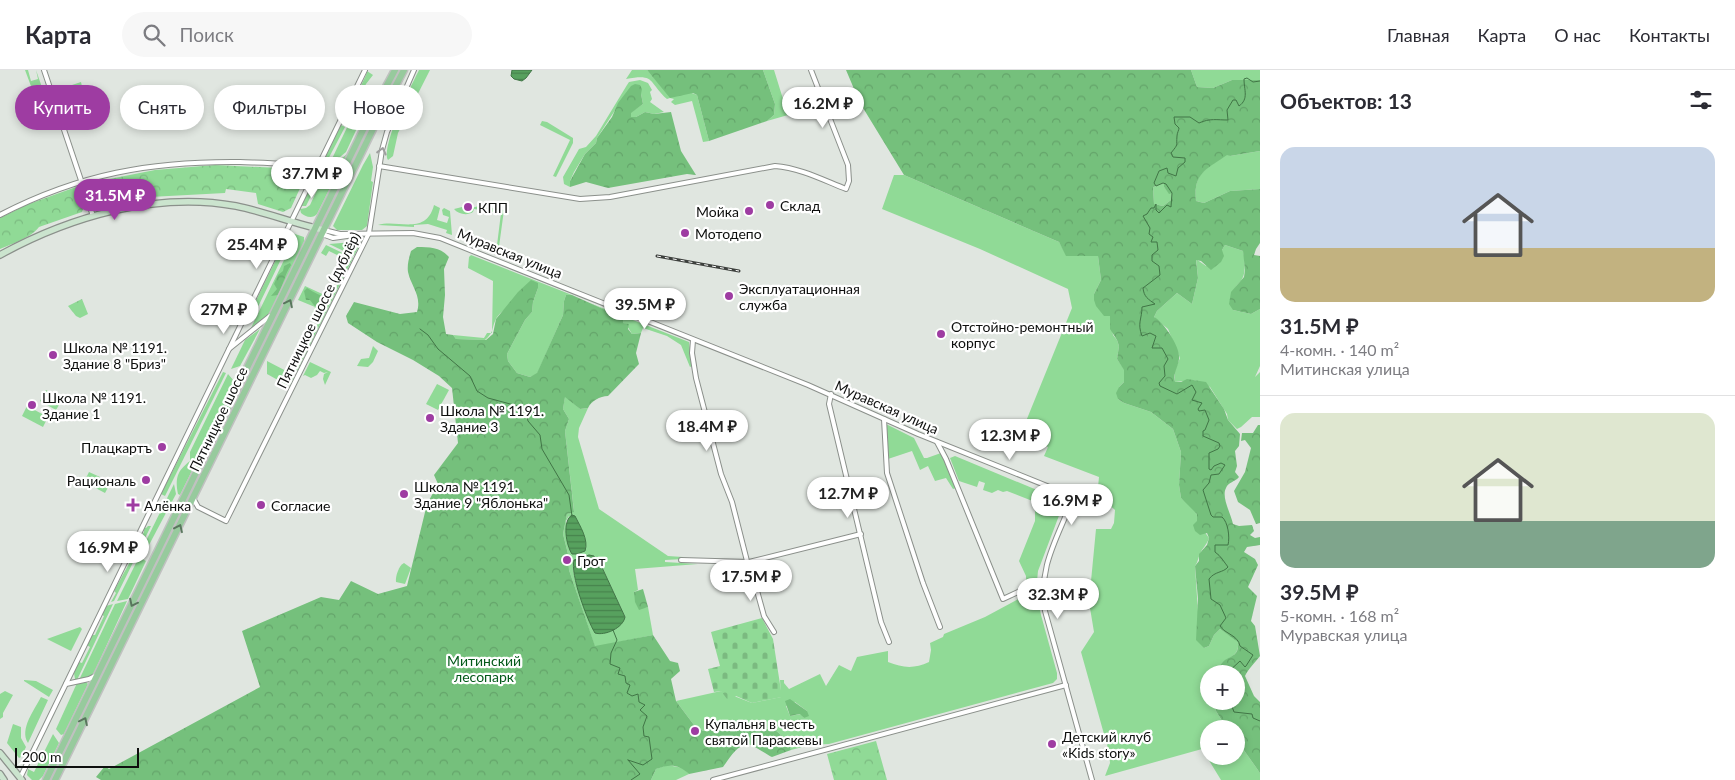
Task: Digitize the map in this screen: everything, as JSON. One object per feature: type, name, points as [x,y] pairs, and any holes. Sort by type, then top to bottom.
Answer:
[{"type":"main road","name":"Пятницкое шоссе","points":[[48,777],[365,126],[395,70]]},
{"type":"main road","name":"Пятницкое шоссе","points":[[55,780],[373,129],[404,70]]},
{"type":"main road","points":[[0,255],[49,231],[93,216],[141,206],[204,203],[237,206],[292,220],[323,232]]},
{"type":"main road","points":[[0,753],[22,779]]},
{"type":"main road","points":[[0,774],[4,780]]},
{"type":"main road","points":[[42,780],[48,777]]},
{"type":"street","points":[[44,70],[93,216]]},
{"type":"street","points":[[22,779],[65,684],[364,70]]},
{"type":"street","name":"Пятницкое шоссе (дублёр)","points":[[198,507],[226,521],[369,233],[379,166],[387,132],[414,70]]},
{"type":"street","points":[[379,166],[580,199],[610,197],[775,166],[800,171],[846,189],[849,181],[848,165],[811,70]]},
{"type":"street","points":[[0,215],[42,195],[82,182],[144,168],[204,162],[274,163],[316,171]]},
{"type":"street","name":"Муравская улица","points":[[323,232],[340,234],[412,233],[440,238],[831,394],[937,442],[1068,494],[1071,498],[1071,503],[1045,569],[1043,583],[1045,611],[1066,685]]},
{"type":"street","points":[[227,351],[276,312]]},
{"type":"street","points":[[693,340],[692,353],[696,378],[721,474],[732,502],[764,616],[774,632]]},
{"type":"street","points":[[831,394],[829,404],[881,622],[889,642]]},
{"type":"street","points":[[884,419],[887,473],[923,583],[940,627]]},
{"type":"street","points":[[937,442],[942,448],[1003,599],[1020,591]]},
{"type":"street","points":[[188,510],[198,507],[193,498]]},
{"type":"street","points":[[681,560],[748,562],[861,534]]},
{"type":"street","points":[[65,684],[89,680],[99,673]]},
{"type":"street","points":[[713,780],[1066,685],[1092,780]]},
{"type":"green space","points":[[25,70],[28,70],[31,81],[38,79],[36,70],[41,85],[31,85]]},
{"type":"green space","points":[[419,70],[430,70],[422,85],[412,85]]},
{"type":"green space","points":[[632,70],[647,70],[655,79],[697,95],[709,141],[703,142],[692,101],[675,105],[671,102],[674,99],[667,99],[651,80],[642,77],[626,79]]},
{"type":"green space","points":[[647,70],[763,70],[775,104],[774,115],[767,121],[709,141],[697,95],[693,93],[670,98]]},
{"type":"green space","points":[[763,70],[774,70],[788,115],[767,121],[774,115],[775,104]]},
{"type":"green space","points":[[846,70],[1191,70],[1197,87],[1213,88],[1232,80],[1260,80],[1260,151],[1227,155],[1208,168],[1199,178],[1196,201],[1204,203],[1230,191],[1260,189],[1260,243],[1254,255],[1260,256],[1260,309],[1251,314],[1233,310],[1229,304],[1231,292],[1244,277],[1245,270],[1243,251],[1225,245],[1222,250],[1224,256],[1221,262],[1211,270],[1201,261],[1196,260],[1198,278],[1192,304],[1177,293],[1157,311],[1154,317],[1167,330],[1175,342],[1179,354],[1175,382],[1187,379],[1206,382],[1224,409],[1228,420],[1240,434],[1239,446],[1235,451],[1237,466],[1235,472],[1239,477],[1227,486],[1225,496],[1233,524],[1239,526],[1252,525],[1254,531],[1250,535],[1255,538],[1260,537],[1260,545],[1247,547],[1244,552],[1255,559],[1258,565],[1248,587],[1257,596],[1251,621],[1255,626],[1260,656],[1245,676],[1245,665],[1221,665],[1237,652],[1238,642],[1220,629],[1214,635],[1209,646],[1204,648],[1196,640],[1198,599],[1195,566],[1199,561],[1199,554],[1207,545],[1209,538],[1207,533],[1200,535],[1195,531],[1193,525],[1197,521],[1197,514],[1181,498],[1179,485],[1181,452],[1173,429],[1151,412],[1124,403],[1118,399],[1116,393],[1124,382],[1124,370],[1117,359],[1119,346],[1110,329],[1110,316],[1104,316],[1094,300],[1094,294],[1101,280],[1098,256],[1066,256],[1059,242],[904,175],[860,103]],"holes":[[[1164,183],[1164,187],[1169,194],[1172,193],[1171,200],[1163,206],[1154,204],[1153,187]]]},
{"type":"green space","points":[[1191,70],[1260,70],[1260,80],[1232,80],[1213,88],[1197,87]]},
{"type":"green space","points":[[367,71],[373,75],[366,85],[361,85]]},
{"type":"green space","points":[[640,80],[648,83],[652,90],[650,92],[652,99],[650,102],[664,112],[654,114],[645,112],[636,117],[631,117],[630,113],[643,104],[641,94],[625,95],[597,138],[596,143],[585,154],[574,172],[570,181],[570,187],[564,184],[563,177],[579,149],[586,147],[596,136],[629,82]]},
{"type":"green space","points":[[635,84],[640,85],[642,89],[643,104],[631,113],[631,117],[636,117],[645,112],[654,114],[671,112],[681,151],[696,175],[687,174],[608,188],[586,182],[570,187],[570,181],[585,154],[596,143],[597,138],[612,117],[618,103],[631,86]]},
{"type":"green space","points":[[542,121],[547,122],[573,138],[573,143],[556,177],[553,176],[570,140],[540,125]]},
{"type":"green space","points":[[339,130],[343,130],[324,167],[321,166]]},
{"type":"green space","points":[[346,130],[356,130],[346,152],[328,167]]},
{"type":"green space","points":[[393,130],[400,130],[393,156],[388,160],[387,153]]},
{"type":"green space","points":[[1260,151],[1260,189],[1230,191],[1204,203],[1196,201],[1199,178],[1207,168],[1227,154],[1230,156]]},
{"type":"green space","points":[[370,153],[373,167],[371,181],[373,182],[367,226],[362,230],[337,230],[333,226]]},
{"type":"green space","points":[[347,154],[317,214],[311,217],[301,213],[300,209],[310,205],[326,171]]},
{"type":"green space","points":[[215,165],[280,168],[305,172],[306,175],[291,208],[283,212],[258,204],[256,193],[226,189],[225,193],[150,197],[96,206],[89,183],[155,170]]},
{"type":"green space","points":[[320,167],[324,169],[308,202],[306,206],[301,206]]},
{"type":"green space","points":[[894,175],[904,175],[1059,242],[1067,256],[1098,256],[1101,280],[1094,294],[1110,316],[1113,335],[1119,346],[1117,359],[1124,369],[1124,382],[1119,387],[1118,399],[1124,403],[1151,412],[1173,429],[1181,452],[1179,485],[1181,498],[1194,509],[1197,514],[1197,521],[1209,538],[1195,566],[1198,612],[1204,648],[1209,646],[1214,635],[1220,629],[1238,641],[1238,649],[1235,654],[1221,665],[1200,665],[1200,710],[1216,710],[1222,720],[1200,720],[1200,750],[1105,776],[1110,763],[1109,752],[1081,652],[1094,632],[1089,602],[1096,529],[1111,529],[1114,523],[1115,510],[1106,502],[1097,498],[1099,477],[1044,456],[1048,447],[1020,436],[1072,308],[1068,289],[980,249],[882,209]]},
{"type":"green space","points":[[1164,183],[1164,187],[1169,193],[1172,193],[1171,200],[1163,206],[1154,204],[1153,187]]},
{"type":"green space","points":[[76,187],[83,209],[82,212],[39,227],[27,237],[0,249],[0,218],[26,205]]},
{"type":"green space","points":[[434,205],[440,208],[437,220],[447,223],[449,217],[443,215],[442,210],[444,208],[450,211],[452,235],[446,233],[447,230],[428,224],[414,225],[414,227],[378,225],[418,223],[430,215]]},
{"type":"green space","points":[[466,206],[467,209],[479,206],[504,210],[498,254],[496,253],[501,213],[474,209],[471,213],[463,214],[454,209]]},
{"type":"green space","points":[[292,233],[304,237],[304,242],[270,315],[250,330],[285,258],[288,240]]},
{"type":"green space","points":[[287,237],[284,253],[255,313],[252,315],[248,313],[251,311]]},
{"type":"green space","points":[[354,242],[359,246],[354,256],[329,244]]},
{"type":"green space","points":[[326,245],[353,258],[297,371],[295,370],[319,321],[311,316],[315,307],[298,300],[305,286],[331,298],[349,261],[329,251],[326,256],[321,253]]},
{"type":"green space","points":[[1225,245],[1243,251],[1245,265],[1242,279],[1236,286],[1233,296],[1233,310],[1251,314],[1260,309],[1260,366],[1255,377],[1260,372],[1260,417],[1252,417],[1237,429],[1228,420],[1227,414],[1210,387],[1194,380],[1175,382],[1175,370],[1180,358],[1168,329],[1154,317],[1157,311],[1177,293],[1192,304],[1198,278],[1196,259],[1206,266]]},
{"type":"green space","name":"Митинский лесопарк","points":[[417,247],[438,249],[449,257],[444,269],[445,295],[443,317],[446,334],[453,335],[456,339],[486,340],[493,334],[496,319],[518,292],[531,280],[538,283],[532,312],[525,320],[507,354],[508,361],[517,373],[530,377],[537,373],[563,315],[566,295],[572,295],[623,318],[623,323],[629,324],[628,329],[632,334],[641,333],[636,353],[639,364],[608,396],[596,399],[588,408],[580,409],[565,397],[563,409],[569,419],[565,431],[574,512],[567,514],[563,534],[568,554],[569,570],[595,646],[653,635],[670,661],[678,663],[680,671],[671,679],[676,701],[694,725],[703,731],[733,720],[741,721],[750,728],[774,729],[787,740],[791,750],[772,757],[751,745],[746,745],[734,752],[723,767],[689,774],[681,768],[666,766],[656,769],[651,780],[101,780],[96,777],[105,766],[109,769],[260,687],[242,631],[321,597],[339,600],[351,581],[378,594],[407,586],[427,504],[438,484],[434,475],[458,443],[452,388],[439,376],[413,360],[377,342],[348,323],[346,316],[354,302],[400,314],[417,312],[418,301],[409,277],[408,262],[411,251]]},
{"type":"green space","points":[[471,255],[572,295],[566,295],[563,315],[537,374],[530,377],[517,373],[508,361],[507,354],[525,320],[532,312],[538,288],[503,310],[496,319],[492,331],[493,281],[468,268]]},
{"type":"green space","points":[[290,263],[291,265],[278,295],[271,296],[277,289],[274,284],[278,275],[283,271],[284,266]]},
{"type":"green space","points":[[307,288],[328,299],[329,303],[324,313],[322,314],[310,300],[306,300],[304,291]]},
{"type":"green space","points":[[82,299],[88,314],[80,318],[68,306]]},
{"type":"green space","points":[[587,302],[689,342],[692,366],[690,367],[681,345],[667,336],[643,328],[641,333],[632,334],[626,324],[622,323],[623,318]]},
{"type":"green space","points":[[660,303],[677,306],[675,318],[658,315]]},
{"type":"green space","points":[[260,329],[240,366],[231,369],[245,340]]},
{"type":"green space","points":[[487,333],[491,333],[485,340],[456,339],[453,335],[484,338]]},
{"type":"green space","points":[[373,346],[378,351],[373,362],[368,367],[357,366],[361,359],[369,358]]},
{"type":"green space","points":[[267,361],[292,374],[294,377],[290,385],[267,374]]},
{"type":"green space","points":[[310,362],[331,372],[325,385],[324,374],[328,372],[320,371],[311,378],[303,376]]},
{"type":"green space","points":[[223,372],[226,373],[165,496],[161,494]]},
{"type":"green space","points":[[228,374],[234,381],[230,394],[180,495],[177,488],[178,475],[182,468],[190,461],[190,452]]},
{"type":"green space","points":[[437,384],[449,390],[438,410],[426,404]]},
{"type":"green space","points":[[46,390],[62,400],[56,410],[40,401]]},
{"type":"green space","points":[[565,396],[580,409],[588,408],[579,428],[578,437],[599,509],[668,556],[683,557],[684,559],[665,560],[665,562],[698,564],[635,569],[638,590],[634,592],[642,608],[648,607],[653,635],[595,647],[569,570],[568,554],[563,534],[567,514],[574,511],[565,431],[569,419],[563,409]],"holes":[[[569,516],[583,534],[586,549],[569,549],[566,521]],[[582,557],[597,557],[599,561],[625,617],[617,628],[598,634],[581,598],[573,568],[574,560]]]},
{"type":"green space","points":[[27,406],[48,417],[43,427],[22,416]]},
{"type":"green space","points":[[886,424],[914,438],[924,458],[941,453],[956,488],[953,489],[946,478],[935,481],[928,466],[920,470],[912,451],[888,459]]},
{"type":"green space","points":[[1258,425],[1260,425],[1260,523],[1256,524],[1250,510],[1238,502],[1234,491],[1245,472],[1251,448],[1245,440],[1241,441],[1242,433],[1253,433]]},
{"type":"green space","points":[[955,456],[1061,500],[1063,505],[1038,571],[1036,591],[1057,679],[1053,683],[829,744],[810,745],[791,750],[787,740],[774,729],[750,728],[740,721],[733,720],[703,731],[694,725],[676,701],[721,691],[752,703],[781,697],[780,680],[784,680],[789,689],[820,674],[826,686],[839,665],[851,671],[857,657],[888,651],[888,662],[899,666],[918,666],[929,662],[930,643],[943,637],[944,634],[985,617],[1026,595],[1029,590],[1026,576],[1019,561],[1035,521],[1035,502],[1007,491],[998,490],[992,493],[983,490],[985,483],[979,481],[977,487],[959,481],[950,458]],"holes":[[[795,702],[807,711],[804,718],[801,714],[790,716],[786,706]]]},
{"type":"green space","points":[[89,472],[111,482],[105,493],[84,482]]},
{"type":"green space","points":[[174,484],[176,494],[149,545],[142,549]]},
{"type":"green space","points":[[151,526],[114,601],[111,602],[116,593],[114,591],[137,549],[135,548],[144,532],[144,527]]},
{"type":"green space","points":[[139,557],[146,561],[128,599],[117,601]]},
{"type":"green space","points":[[404,563],[411,568],[405,584],[396,582],[399,569]]},
{"type":"green space","points":[[643,589],[648,607],[639,610],[635,602],[634,592]]},
{"type":"green space","points":[[127,601],[92,677],[79,680],[115,604]]},
{"type":"green space","points":[[113,604],[77,680],[74,673],[79,662],[82,663],[90,647],[87,645],[92,635],[95,635],[104,616],[102,615],[106,606]]},
{"type":"green space","points":[[762,618],[773,639],[782,697],[752,703],[736,696],[732,700],[727,699],[721,691],[714,692],[708,669],[720,666],[711,632]]},
{"type":"green space","points":[[80,627],[82,629],[71,651],[47,639]]},
{"type":"green space","points":[[1245,676],[1254,696],[1260,702],[1260,773],[1245,752],[1245,720],[1222,720],[1216,711],[1245,710]]},
{"type":"green space","points":[[24,680],[36,681],[53,690],[49,697]]},
{"type":"green space","points":[[86,682],[88,684],[64,734],[61,735],[56,729],[77,683]]},
{"type":"green space","points":[[5,691],[13,695],[3,713],[3,717],[0,719],[0,694]]},
{"type":"green space","points":[[41,697],[48,700],[28,743],[25,732],[32,713]]},
{"type":"green space","points":[[790,699],[807,711],[809,716],[804,718],[800,714],[790,716],[785,701]]},
{"type":"green space","points":[[13,724],[21,727],[21,738],[26,747],[19,758],[7,743]]},
{"type":"green space","points":[[53,734],[59,743],[43,776],[39,780],[32,780],[27,775],[28,769],[34,772]]},
{"type":"green space","points":[[876,741],[887,780],[834,780],[827,754]]},
{"type":"green space","points":[[1245,752],[1260,773],[1260,780],[1221,780],[1212,765],[1245,765]]},
{"type":"green space","points":[[667,765],[683,768],[689,774],[676,780],[651,780],[656,769]]},
{"type":"shaded area","points":[[512,70],[532,70],[522,81],[511,76]]},
{"type":"shaded area","points":[[572,515],[575,516],[586,542],[585,551],[577,554],[572,554],[567,539],[567,522]]},
{"type":"shaded area","points":[[589,555],[594,556],[599,561],[625,617],[624,621],[617,628],[599,634],[595,633],[592,627],[580,597],[574,575],[574,560]]},
{"type":"waterway","points":[[1245,667],[1253,655],[1240,646],[1237,639],[1220,626],[1226,618],[1220,605],[1211,599],[1209,579],[1228,567],[1215,552],[1215,545],[1228,545],[1229,534],[1226,522],[1222,517],[1213,517],[1211,515],[1203,490],[1209,483],[1211,475],[1219,474],[1225,465],[1221,463],[1214,466],[1211,470],[1209,469],[1209,453],[1220,446],[1219,443],[1203,436],[1203,431],[1209,420],[1205,410],[1199,411],[1198,409],[1202,403],[1192,400],[1196,392],[1192,385],[1177,394],[1160,386],[1159,383],[1165,376],[1164,366],[1168,359],[1162,348],[1152,348],[1156,336],[1150,333],[1142,336],[1140,324],[1142,307],[1155,304],[1145,296],[1143,288],[1160,275],[1159,266],[1152,261],[1152,255],[1158,250],[1157,242],[1151,242],[1153,237],[1149,234],[1150,228],[1143,216],[1151,208],[1154,208],[1156,204],[1156,210],[1159,213],[1167,205],[1171,207],[1172,193],[1166,184],[1163,183],[1156,186],[1154,183],[1159,171],[1167,168],[1168,173],[1176,176],[1178,168],[1185,162],[1185,158],[1173,157],[1171,153],[1177,145],[1179,128],[1175,124],[1174,117],[1190,117],[1199,123],[1210,120],[1228,120],[1227,110],[1233,100],[1236,100],[1239,106],[1244,100],[1244,79],[1247,78],[1253,82],[1260,81]]},
{"type":"waterway","points":[[420,329],[428,335],[438,349],[470,376],[477,391],[488,398],[525,408],[528,421],[540,435],[542,449],[569,495],[572,516]]},
{"type":"waterway","points":[[613,630],[617,640],[611,653],[610,664],[620,668],[618,674],[625,676],[626,683],[630,685],[627,693],[632,696],[638,694],[639,702],[645,705],[640,710],[647,716],[643,727],[644,736],[649,737],[652,759],[643,765],[628,760]]},
{"type":"waterway","points":[[1236,665],[1240,661],[1243,665]]},
{"type":"waterway","points":[[1233,710],[1234,712],[1252,714],[1253,718],[1260,721]]},
{"type":"waterway","points":[[628,760],[640,774],[631,780]]},
{"type":"railway","points":[[657,256],[739,271]]},
{"type":"place","name":"Склад","points":[[770,205]]},
{"type":"place","name":"КПП","points":[[468,207]]},
{"type":"place","name":"Мойка","points":[[749,211]]},
{"type":"place","name":"Мотодепо","points":[[685,233]]},
{"type":"place","name":"Эксплуатационная служба","points":[[729,296]]},
{"type":"place","name":"Отстойно-ремонтный корпус","points":[[941,334]]},
{"type":"place","name":"Школа № 1191. Здание 8 \"Бриз\"","points":[[53,355]]},
{"type":"place","name":"Школа № 1191. Здание 1","points":[[32,405]]},
{"type":"place","name":"Школа № 1191. Здание 3","points":[[430,418]]},
{"type":"place","name":"Плацкартъ","points":[[162,447]]},
{"type":"place","name":"Рациональ","points":[[146,480]]},
{"type":"place","name":"Школа № 1191. Здание 9 \"Яблонька\"","points":[[404,494]]},
{"type":"place","name":"Алёнка","points":[[133,505]]},
{"type":"place","name":"Согласие","points":[[261,505]]},
{"type":"place","name":"Грот","points":[[567,560]]},
{"type":"place","name":"Купальня в честь святой Параскевы","points":[[695,731]]},
{"type":"place","name":"Детский клуб «Kids story»","points":[[1052,744]]}]
